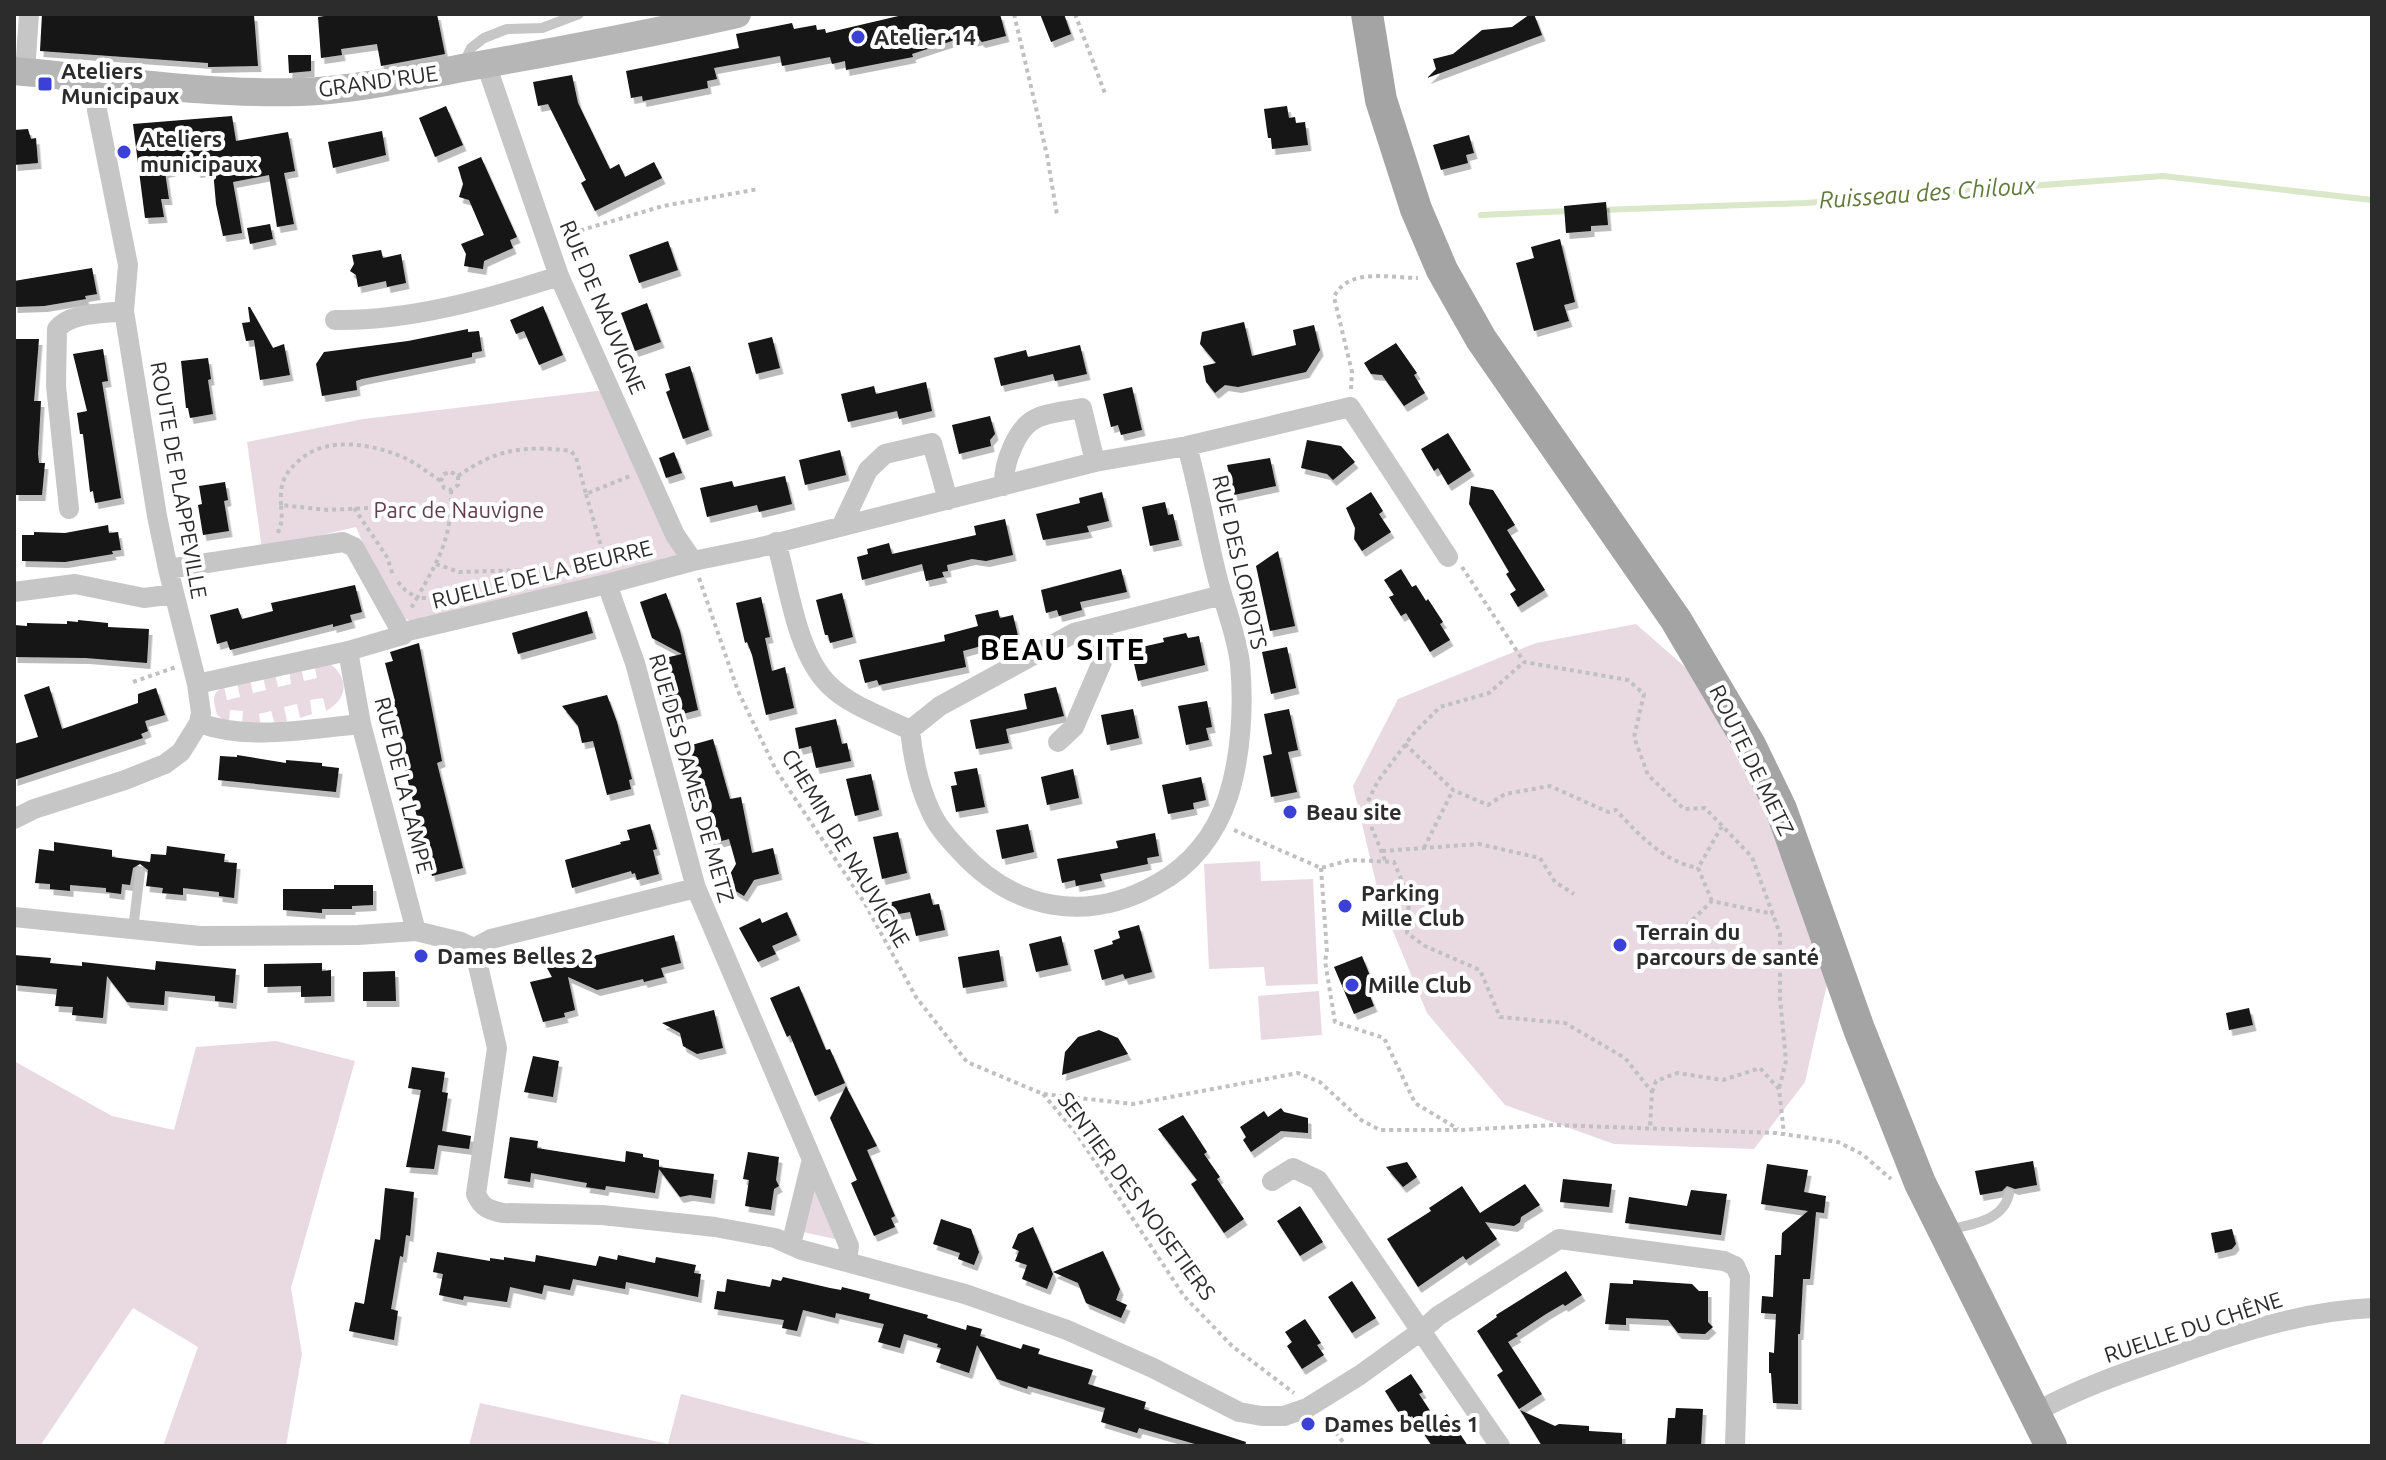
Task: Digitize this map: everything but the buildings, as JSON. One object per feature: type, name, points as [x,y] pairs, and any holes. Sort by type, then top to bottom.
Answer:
[{"type":"main road","name":"ROUTE DE METZ","points":[[1367,14],[1381,100],[1416,209],[1442,270],[1481,339],[1676,620],[1750,745],[1781,809],[1859,1029],[1920,1183],[2051,1446]]},
{"type":"main road","name":"ROUTE DE METZ","points":[[1386,14],[1401,156]]},
{"type":"street","points":[[20,72],[29,14]]},
{"type":"street","name":"GRAND'RUE","points":[[20,72],[258,93],[304,92],[380,83],[631,38],[730,15]]},
{"type":"street","name":"RUE DE NAUVIGNE","points":[[474,66],[548,241],[559,276],[675,535],[693,561]]},
{"type":"street","name":"ROUTE DE PLAPPEVILLE","points":[[99,80],[97,110],[128,265],[124,311],[168,569],[201,703],[199,723]]},
{"type":"street","points":[[335,320],[372,320],[503,294],[559,276]]},
{"type":"street","points":[[69,509],[56,386],[57,329],[71,319],[124,311]]},
{"type":"street","points":[[693,561],[1095,462],[1187,446],[1350,407],[1448,557]]},
{"type":"street","points":[[1004,486],[1003,472],[1008,459],[1020,435],[1034,419],[1082,408],[1095,462]]},
{"type":"street","points":[[842,525],[868,470],[885,454],[932,443],[948,500]]},
{"type":"street","name":"RUE DES LORIOTS","points":[[910,730],[913,761],[932,815],[973,865],[998,884],[1028,900],[1091,908],[1120,902],[1170,877],[1199,850],[1218,822],[1232,784],[1241,718],[1240,663],[1187,446]]},
{"type":"street","points":[[168,569],[343,542],[354,547],[403,635]]},
{"type":"street","points":[[776,542],[805,650],[816,669],[827,684],[842,696],[910,730],[940,706],[1074,633],[1222,595]]},
{"type":"street","name":"RUELLE DE LA BEURRE","points":[[197,684],[348,651],[408,631],[693,561]]},
{"type":"street","points":[[14,592],[75,584],[144,598],[174,594]]},
{"type":"street","name":"RUE DES DAMES DE METZ","points":[[609,584],[635,663],[696,888],[849,1246],[847,1261]]},
{"type":"street","points":[[1058,742],[1074,727],[1102,662],[1104,626]]},
{"type":"street","name":"RUE DE LA LAMPE","points":[[348,651],[361,724],[416,931]]},
{"type":"street","points":[[14,819],[34,809],[165,764],[181,752],[199,723],[213,728],[266,733],[361,724]]},
{"type":"street","points":[[474,948],[491,939],[696,888]]},
{"type":"street","points":[[14,917],[200,936],[358,935],[416,931],[474,948]]},
{"type":"street","points":[[474,948],[497,1048],[476,1194],[480,1204],[489,1210],[602,1215],[715,1227],[775,1238],[965,1294],[1067,1330],[1153,1368],[1239,1412],[1262,1416],[1284,1416],[1307,1408],[1360,1375],[1438,1316],[1559,1239],[1724,1261],[1735,1266],[1740,1277],[1735,1446]]},
{"type":"street","points":[[791,1245],[812,1159]]},
{"type":"street","points":[[1272,1181],[1293,1168],[1318,1180],[1500,1446]]},
{"type":"street","name":"RUELLE DU CHÊNE","points":[[2034,1413],[2107,1379],[2229,1336],[2301,1317],[2372,1308]]},
{"type":"lane","points":[[474,66],[471,48],[484,38],[507,29],[542,28],[579,14]]},
{"type":"lane","points":[[133,929],[140,872]]},
{"type":"lane","points":[[1945,1231],[1998,1215],[2009,1194]]},
{"type":"path","points":[[1014,14],[1047,155],[1057,215]]},
{"type":"path","points":[[1075,14],[1106,96]]},
{"type":"path","points":[[548,241],[663,206],[759,189]]},
{"type":"path","points":[[1350,407],[1352,372],[1334,297],[1339,286],[1353,278],[1422,278],[1442,270]]},
{"type":"path","points":[[274,551],[282,520],[280,483],[288,469],[311,451],[341,445],[372,447],[408,460],[451,490]]},
{"type":"path","points":[[458,476],[483,458],[518,450],[571,451],[576,457],[609,584]]},
{"type":"path","points":[[586,494],[647,469]]},
{"type":"path","points":[[441,481],[444,474],[451,472],[458,476]]},
{"type":"path","points":[[451,490],[458,485],[458,476]]},
{"type":"path","points":[[417,598],[436,564],[452,519],[451,490]]},
{"type":"path","points":[[281,505],[328,510],[389,507],[452,519]]},
{"type":"path","points":[[436,564],[459,572],[562,569],[586,563],[603,553]]},
{"type":"path","points":[[1448,557],[1466,571],[1524,662],[1628,680],[1644,694],[1634,737],[1648,775],[1684,809],[1705,808],[1752,857],[1780,934],[1780,998],[1786,1061],[1779,1089],[1784,1135]]},
{"type":"path","name":"CHEMIN DE NAUVIGNE","points":[[693,561],[738,691],[776,770],[864,902],[916,997],[967,1062],[1043,1094]]},
{"type":"path","points":[[133,682],[192,661]]},
{"type":"path","points":[[1385,861],[1364,809],[1378,781],[1405,744],[1440,707],[1489,693],[1524,662]]},
{"type":"path","points":[[1405,744],[1453,790],[1488,805],[1505,794],[1550,786],[1608,812],[1616,810],[1644,840],[1683,865],[1698,868]]},
{"type":"path","points":[[1424,848],[1453,790]]},
{"type":"path","points":[[1218,822],[1321,868],[1350,860],[1394,862],[1409,898],[1407,933],[1425,946],[1480,970],[1500,1017],[1565,1023],[1625,1058],[1652,1092]]},
{"type":"path","points":[[1698,868],[1722,826]]},
{"type":"path","points":[[1382,851],[1479,844],[1504,852],[1522,852],[1540,858],[1555,882],[1574,894]]},
{"type":"path","points":[[1321,868],[1325,961],[1335,1022],[1384,1038],[1415,1103],[1459,1130]]},
{"type":"path","points":[[1698,868],[1712,901]]},
{"type":"path","points":[[1712,901],[1773,914]]},
{"type":"path","points":[[1681,931],[1712,901]]},
{"type":"path","points":[[1650,1128],[1652,1092],[1656,1081],[1677,1073],[1723,1080],[1760,1068],[1779,1089]]},
{"type":"path","points":[[1043,1094],[1133,1104],[1298,1073],[1320,1082],[1361,1120],[1380,1130],[1554,1125],[1776,1133],[1838,1142],[1862,1154],[1897,1184],[1920,1183]]},
{"type":"path","name":"SENTIER DES NOISETIERS","points":[[1043,1094],[1076,1133],[1184,1296],[1232,1346],[1292,1392],[1334,1430],[1346,1446]]},
{"type":"green space","name":"Parc de Nauvigne","points":[[605,390],[679,550],[674,559],[413,622],[396,615],[388,603],[356,527],[262,549],[247,442],[363,419]]},
{"type":"green space","points":[[1636,624],[1693,674],[1761,803],[1830,971],[1805,1082],[1754,1149],[1614,1144],[1505,1105],[1427,1013],[1380,900],[1353,786],[1398,699],[1536,643]]},
{"type":"green space","points":[[329,663],[340,675],[344,688],[339,701],[326,711],[323,698],[310,700],[312,714],[300,718],[297,704],[284,707],[287,721],[275,724],[271,711],[259,714],[261,727],[242,725],[243,711],[230,710],[229,724],[217,715],[215,695],[224,687],[227,700],[240,697],[237,683],[250,680],[253,693],[266,690],[263,677],[275,674],[278,687],[291,684],[289,670],[301,668],[304,681],[317,678],[314,664]]},
{"type":"green space","points":[[1260,861],[1261,881],[1313,879],[1318,984],[1266,986],[1264,967],[1209,969],[1204,864]]},
{"type":"green space","points":[[1319,991],[1322,1035],[1261,1040],[1258,996]]},
{"type":"green space","points":[[276,1041],[355,1061],[291,1288],[302,1354],[286,1446],[163,1446],[198,1347],[133,1308],[40,1446],[14,1446],[14,1061],[112,1116],[174,1130],[196,1047]]},
{"type":"green space","points":[[813,1190],[817,1190],[839,1240],[803,1232]]},
{"type":"green space","points":[[681,1394],[882,1446],[469,1446],[480,1403],[668,1444]]},
{"type":"waterway","name":"Ruisseau des Chiloux","points":[[1600,210],[1805,203],[2163,176],[2372,200]]},
{"type":"waterway","name":"Ruisseau des Chiloux","points":[[1481,215],[1569,211]]},
{"type":"place","name":"Atelier 14","points":[[858,37]]},
{"type":"place","name":"Ateliers Municipaux","points":[[45,84]]},
{"type":"place","name":"Ateliers municipaux","points":[[124,152]]},
{"type":"place","name":"Beau site","points":[[1290,812]]},
{"type":"place","name":"Parking Mille Club","points":[[1345,906]]},
{"type":"place","name":"Terrain du parcours de santé","points":[[1620,945]]},
{"type":"place","name":"Dames Belles 2","points":[[421,956]]},
{"type":"place","name":"Mille Club","points":[[1352,985]]},
{"type":"place","name":"Dames belles 1","points":[[1308,1424]]},
{"type":"district","name":"BEAU SITE","points":[[1063,650]]}]
